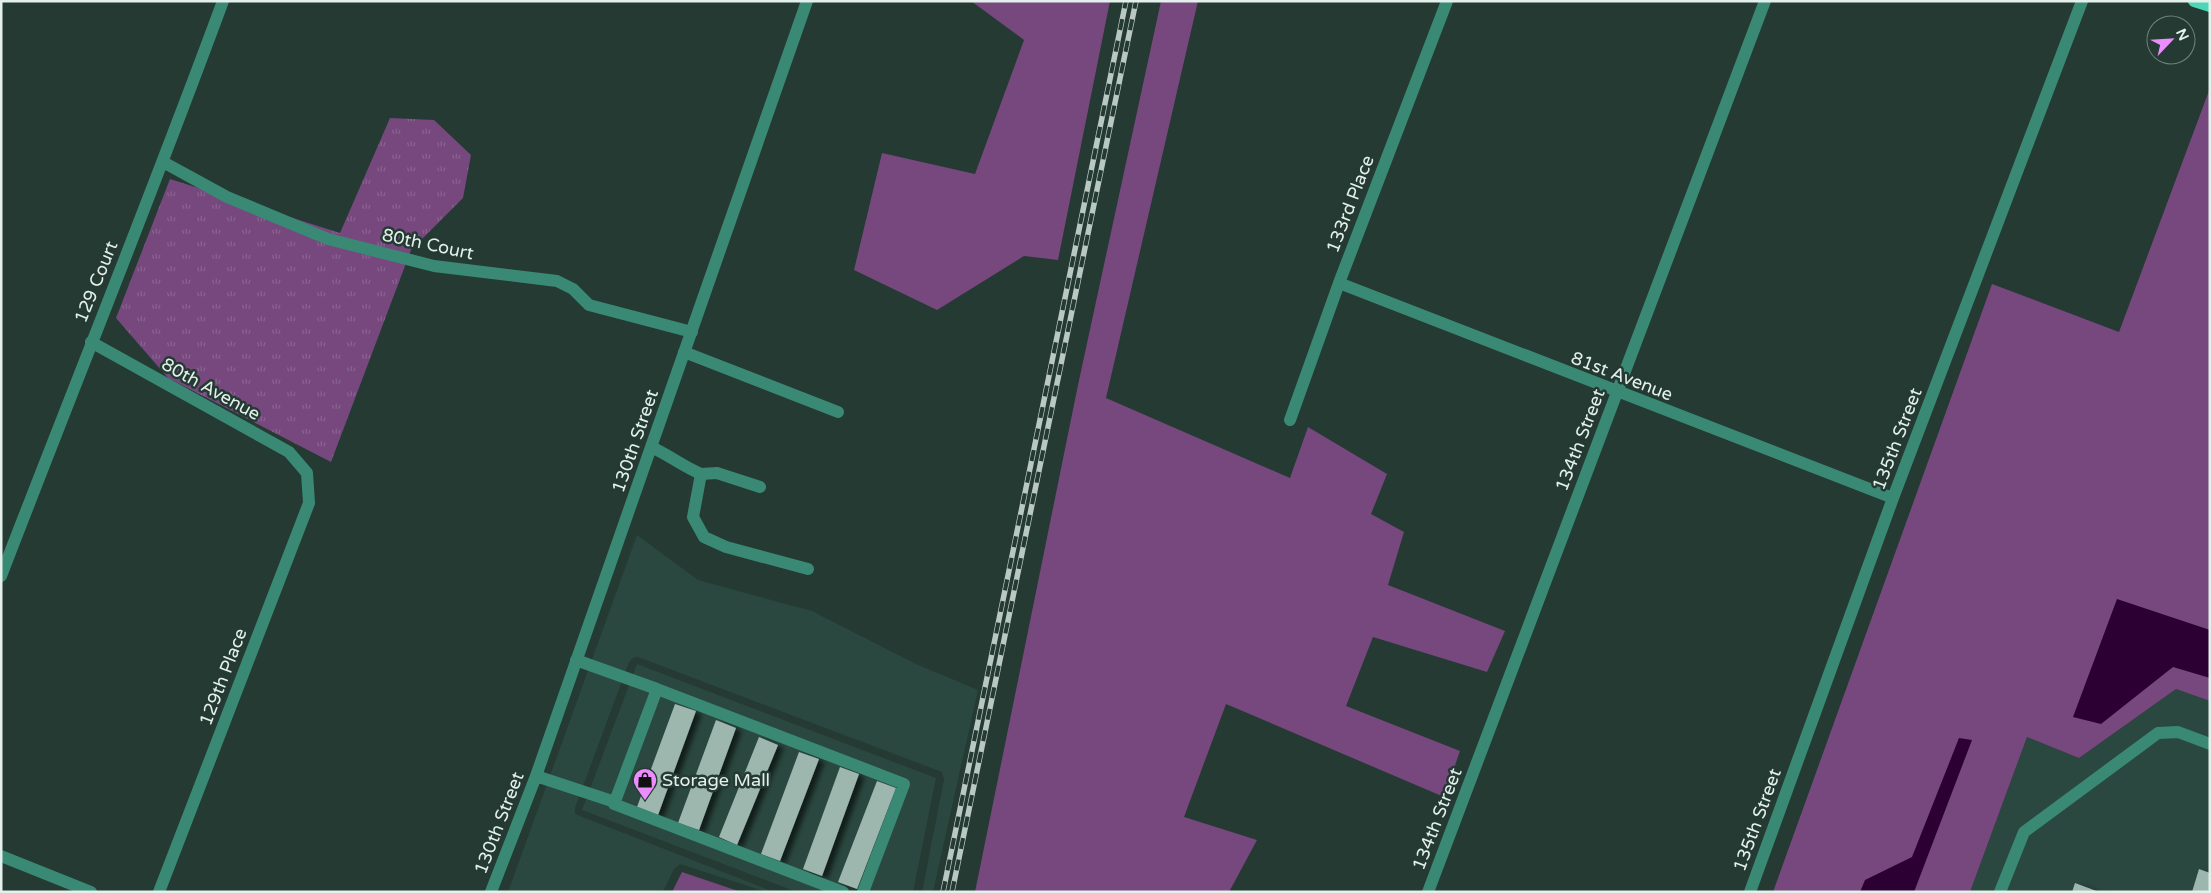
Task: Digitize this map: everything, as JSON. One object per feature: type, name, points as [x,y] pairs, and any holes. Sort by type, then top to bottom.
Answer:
[{"type":"main road","points":[[2194,1],[2210,6]]},
{"type":"street","name":"129 Court","points":[[1,576],[163,162],[223,1]]},
{"type":"street","name":"130th Street","points":[[491,892],[536,776],[807,1]]},
{"type":"street","name":"133rd Place","points":[[1290,420],[1338,284],[1447,1]]},
{"type":"street","name":"134th Street","points":[[1428,892],[1765,1]]},
{"type":"street","name":"135th Street","points":[[1750,892],[1893,498],[2082,1]]},
{"type":"street","name":"80th Court","points":[[163,162],[227,197],[328,239],[434,266],[557,281],[573,289],[589,305],[692,332]]},
{"type":"street","name":"81st Avenue","points":[[1338,284],[1893,498]]},
{"type":"street","name":"80th Avenue","points":[[91,342],[289,452],[307,473]]},
{"type":"street","points":[[684,352],[838,412]]},
{"type":"street","points":[[651,448],[670,455],[691,470],[701,474],[717,473],[760,487]]},
{"type":"street","name":"129th Place","points":[[159,892],[309,503],[307,473]]},
{"type":"street","points":[[701,474],[693,516],[704,537],[726,547],[808,569]]},
{"type":"street","points":[[576,660],[657,689],[904,784],[863,892]]},
{"type":"street","points":[[615,802],[657,689]]},
{"type":"street","points":[[2000,892],[2024,832],[2158,733],[2178,732],[2210,744]]},
{"type":"street","points":[[536,776],[615,802],[614,804],[843,892]]},
{"type":"street","points":[[1,856],[90,892]]},
{"type":"shaded area","points":[[637,535],[698,580],[812,611],[916,664],[978,690],[933,892],[922,892],[944,779],[942,772],[638,657],[633,658],[629,662],[575,808],[575,814],[774,892],[766,892],[680,864],[674,869],[663,892],[508,892]]},
{"type":"shaded area","points":[[2117,599],[2210,630],[2210,678],[2173,667],[2101,724],[2073,717]]},
{"type":"shaded area","points":[[637,664],[936,778],[913,892],[797,892],[582,810]]},
{"type":"shaded area","points":[[2176,689],[2210,701],[2210,892],[1970,892],[2027,737],[2079,758]]},
{"type":"shaded area","points":[[1959,738],[1972,740],[1914,892],[1860,892],[1865,880],[1912,857]]},
{"type":"green space","points":[[971,1],[1110,1],[1058,260],[1024,256],[937,310],[854,270],[882,153],[975,174],[1024,40]]},
{"type":"green space","points":[[1161,1],[1198,1],[1106,398],[1290,478],[1308,427],[1387,474],[1371,514],[1404,532],[1388,585],[1505,631],[1487,672],[1373,637],[1346,706],[1460,751],[1444,797],[1226,704],[1184,817],[1257,840],[1229,892],[975,892],[1078,385]]},
{"type":"green space","points":[[2210,88],[2210,701],[2176,689],[2079,758],[2027,737],[1970,892],[1773,892],[1992,284],[2119,332]]},
{"type":"green space","points":[[390,118],[434,120],[471,155],[463,198],[411,250],[331,462],[168,378],[116,318],[170,179],[340,233]]},
{"type":"green space","points":[[682,872],[741,892],[672,892]]},
{"type":"building","points":[[675,704],[696,711],[658,815],[637,807]]},
{"type":"building","points":[[716,720],[736,728],[699,830],[678,823]]},
{"type":"building","points":[[759,737],[778,745],[737,845],[719,837]]},
{"type":"building","points":[[799,752],[819,759],[780,861],[761,854]]},
{"type":"building","points":[[840,767],[859,774],[822,876],[803,869]]},
{"type":"building","points":[[877,781],[896,788],[857,889],[838,882]]},
{"type":"building","points":[[2199,869],[2210,873],[2210,892],[2192,892]]},
{"type":"building","points":[[2075,883],[2099,892],[2072,892]]},
{"type":"railway","points":[[943,892],[1126,1]]},
{"type":"railway","points":[[952,892],[1136,1]]},
{"type":"place","name":"Storage Mall","points":[[645,801]]}]
